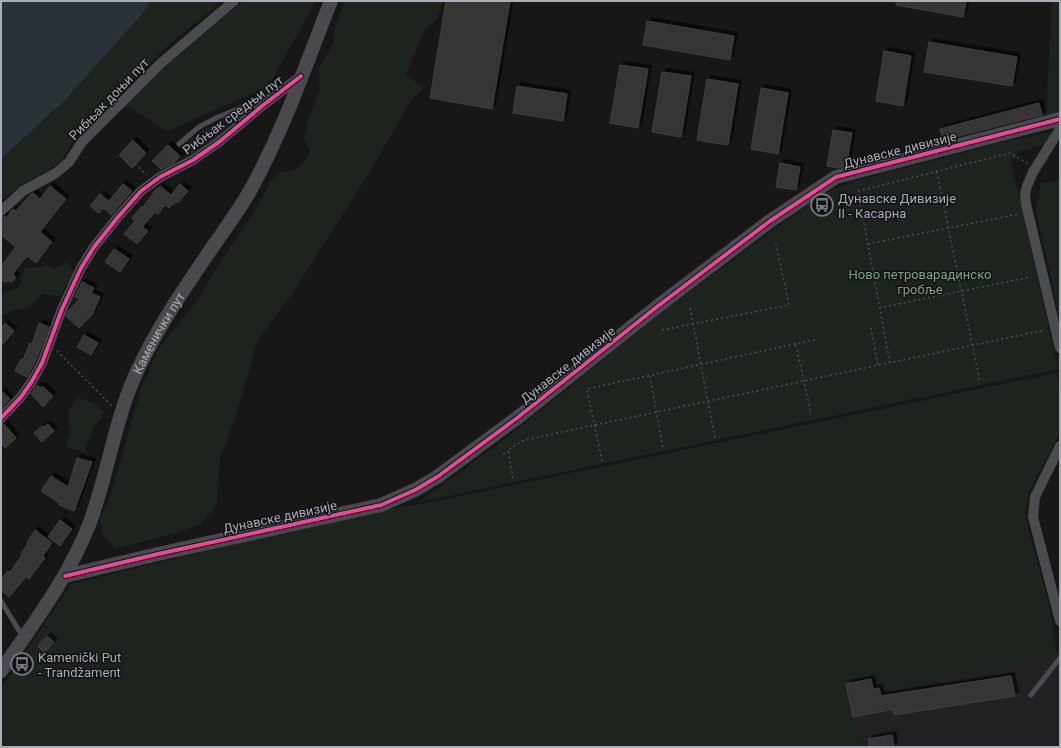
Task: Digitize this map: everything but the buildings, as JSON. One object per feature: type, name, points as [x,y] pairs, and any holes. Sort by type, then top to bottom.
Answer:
[{"type":"street","name":"Рибњак доњи пут","points":[[1,211],[23,191],[56,173],[69,162],[82,142],[160,64],[234,1]]},
{"type":"street","name":"Каменички пут","points":[[1,670],[65,576],[88,526],[126,403],[138,370],[154,336],[250,191],[270,154],[331,1]]},
{"type":"street","name":"Рибњак средњи пут","points":[[1,418],[21,398],[32,381],[42,363],[65,302],[81,268],[109,227],[141,191],[160,177],[194,160],[219,142],[280,91],[301,76]]},
{"type":"street","name":"Дунавске дивизије","points":[[65,576],[201,544],[381,505],[414,490],[437,477],[490,438],[658,306],[770,221],[836,177],[1060,119]]},
{"type":"street","points":[[1060,129],[1036,168],[1027,186],[1025,194],[1026,204],[1060,348]]},
{"type":"street","points":[[1060,446],[1035,497],[1033,517],[1060,621]]},
{"type":"lane","points":[[179,144],[199,127],[218,117],[280,91]]},
{"type":"lane","points":[[1,601],[24,638]]},
{"type":"lane","points":[[1031,695],[1060,658]]},
{"type":"path","points":[[890,363],[858,191],[1010,153],[1036,168]]},
{"type":"path","points":[[135,164],[154,181]]},
{"type":"path","points":[[937,172],[980,382]]},
{"type":"path","points":[[868,244],[1019,214]]},
{"type":"path","points":[[662,330],[789,305],[776,244]]},
{"type":"path","points":[[880,308],[1031,277]]},
{"type":"path","points":[[690,308],[715,438]]},
{"type":"path","points":[[871,328],[878,365]]},
{"type":"path","points":[[503,454],[524,440],[1049,329]]},
{"type":"path","points":[[602,461],[587,389],[818,339]]},
{"type":"path","points":[[50,344],[117,411]]},
{"type":"path","points":[[795,345],[811,414]]},
{"type":"path","points":[[650,376],[662,448]]},
{"type":"path","points":[[508,450],[513,478]]},
{"type":"shaded area","points":[[1,1],[151,1],[143,13],[65,100],[1,159]]},
{"type":"shaded area","points":[[1060,652],[1060,747],[860,747],[849,683],[883,677],[886,689]]},
{"type":"green space","points":[[151,1],[221,1],[163,50],[76,137],[61,162],[19,187],[1,201],[1,159],[65,100],[143,13]]},
{"type":"green space","points":[[243,1],[316,1],[268,87],[167,131],[122,103]]},
{"type":"green space","points":[[345,1],[442,1],[437,19],[425,29],[406,74],[424,89],[413,97],[369,173],[292,294],[258,340],[233,425],[220,458],[217,505],[201,524],[176,533],[115,549],[103,535],[100,519],[111,494],[140,391],[158,349],[200,297],[218,265],[255,211],[270,181],[280,172],[291,171],[299,167],[307,156],[310,150],[304,138],[309,117],[320,90],[318,70],[334,42],[334,29]]},
{"type":"green space","points":[[1052,1],[1060,1],[1060,114],[1046,119]]},
{"type":"green space","points":[[259,105],[191,157],[181,149],[200,131]]},
{"type":"green space","name":"Ново петроварадинско гробље","points":[[1053,132],[1046,144],[1018,152],[1014,160],[1010,155],[1058,369],[419,502],[497,445],[665,310],[818,197],[847,183],[1007,141]]},
{"type":"green space","points":[[1060,181],[1060,320],[1036,210],[1041,183]]},
{"type":"green space","points":[[66,262],[74,271],[60,296],[42,294],[29,308],[15,309],[1,317],[1,297],[5,293],[20,286],[25,268],[40,267],[46,264],[53,269]]},
{"type":"green space","points":[[1057,373],[1060,393],[1060,432],[1029,492],[1025,513],[1049,605],[1057,654],[885,689],[883,677],[850,683],[860,747],[1,747],[1,689],[71,584],[376,510],[406,507]]},
{"type":"green space","points":[[76,398],[92,402],[104,412],[101,419],[95,424],[85,452],[66,447],[71,430],[68,412]]},
{"type":"cycle path","points":[[1,418],[21,397],[32,381],[42,363],[62,309],[81,268],[94,247],[118,217],[141,191],[160,177],[193,160],[219,142],[301,76]]},
{"type":"cycle path","points":[[65,576],[381,505],[415,490],[437,477],[517,418],[658,306],[770,221],[836,177],[1060,119]]},
{"type":"place","name":"Дунавске Дивизије II - Касарна","points":[[822,205]]},
{"type":"place","name":"Kamenički Put - Trandžament","points":[[22,664]]}]
